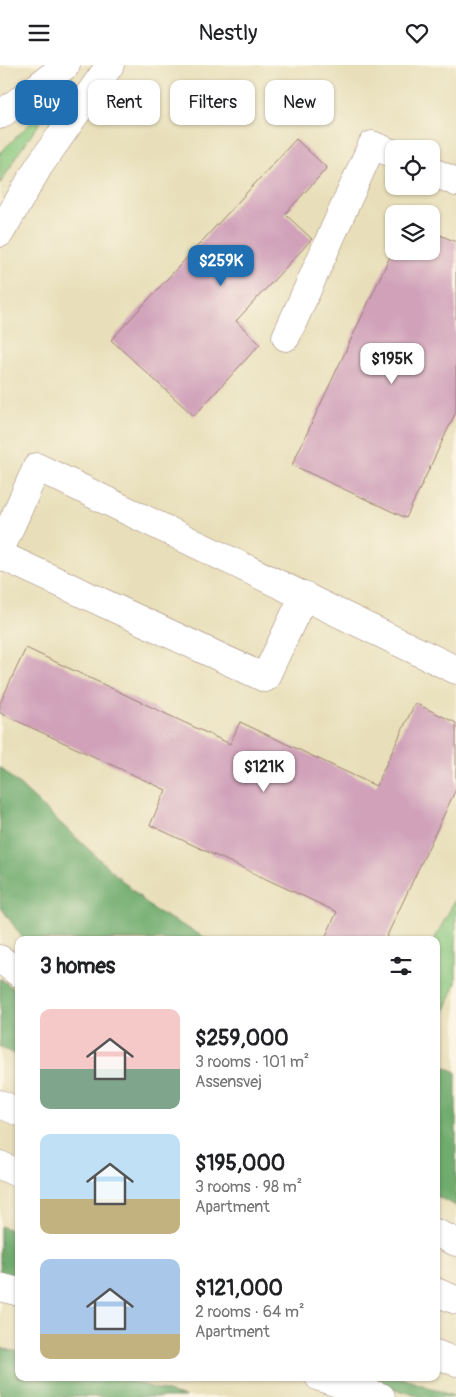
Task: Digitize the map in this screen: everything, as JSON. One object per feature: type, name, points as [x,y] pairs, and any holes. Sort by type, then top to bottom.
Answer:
[{"type":"main road","points":[[47,80],[66,65]]},
{"type":"main road","points":[[0,233],[39,166],[110,65]]},
{"type":"main road","points":[[0,115],[15,104]]},
{"type":"main road","points":[[0,123],[15,109]]},
{"type":"main road","points":[[286,337],[372,145],[385,150]]},
{"type":"main road","points":[[440,175],[456,182]]},
{"type":"main road","points":[[0,550],[37,467],[304,595],[456,671]]},
{"type":"main road","points":[[0,555],[265,678],[304,595]]},
{"type":"main road","points":[[0,959],[15,970]]},
{"type":"main road","points":[[0,1103],[15,1110]]},
{"type":"main road","points":[[0,1165],[15,1172]]},
{"type":"main road","points":[[440,1235],[456,1242]]},
{"type":"main road","points":[[0,1287],[15,1291]]},
{"type":"main road","points":[[440,1294],[456,1301]]},
{"type":"main road","points":[[440,1356],[456,1363]]},
{"type":"main road","points":[[331,1381],[381,1397]]},
{"type":"green space","points":[[29,125],[38,125],[0,184],[0,153]]},
{"type":"green space","points":[[0,767],[154,910],[203,936],[21,936],[0,906]]},
{"type":"green space","points":[[456,898],[456,983],[440,1022],[440,936],[436,936]]},
{"type":"green space","points":[[0,978],[15,990],[15,1055],[0,1047]]},
{"type":"green space","points":[[440,1064],[456,1072],[456,1206],[440,1198]]},
{"type":"green space","points":[[0,1226],[15,1232],[15,1279],[0,1275]]},
{"type":"green space","points":[[0,1348],[15,1351],[15,1381],[130,1381],[185,1397],[0,1397]]},
{"type":"green space","points":[[369,1381],[411,1381],[456,1397],[421,1397]]},
{"type":"building","points":[[296,139],[327,168],[285,214],[312,239],[236,321],[260,344],[194,416],[111,340]]},
{"type":"building","points":[[440,235],[456,242],[456,412],[406,518],[292,465],[388,260],[440,260]]},
{"type":"building","points":[[26,648],[230,744],[240,722],[376,786],[415,703],[456,723],[456,789],[387,936],[326,936],[337,912],[150,825],[166,790],[0,713],[0,703]]}]
